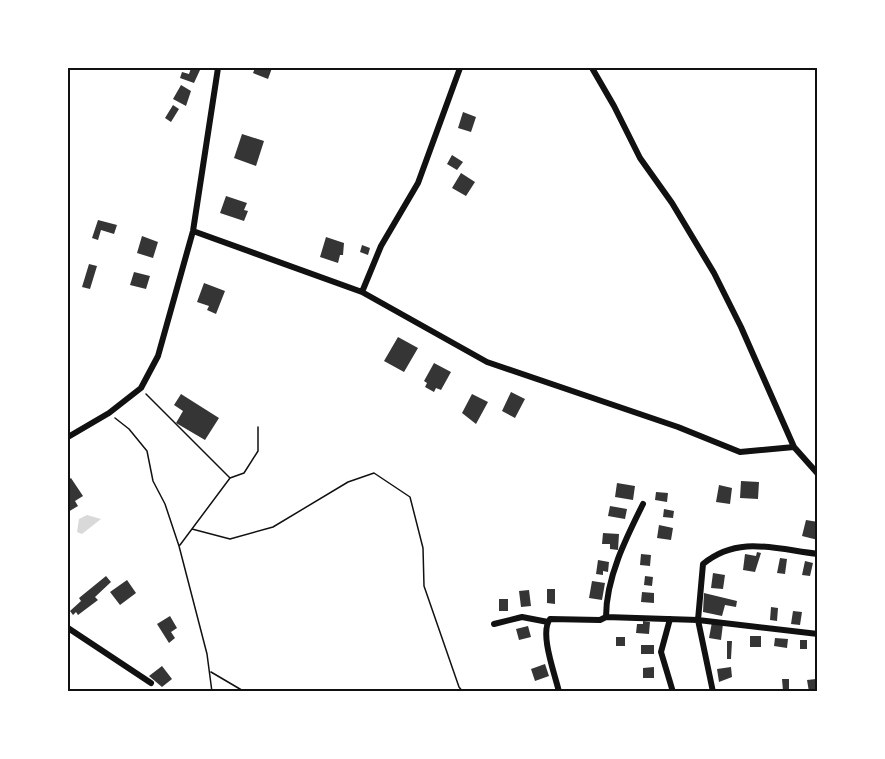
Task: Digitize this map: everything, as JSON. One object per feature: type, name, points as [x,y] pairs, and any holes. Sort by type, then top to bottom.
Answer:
[{"type":"street","points":[[68,437],[109,413],[141,388],[158,356],[193,231],[218,68]]},
{"type":"street","points":[[362,292],[381,246],[418,183],[460,68]]},
{"type":"street","points":[[592,68],[640,159],[672,203],[714,273],[741,327],[794,447],[818,474]]},
{"type":"street","points":[[193,231],[362,292],[487,362],[678,427],[740,452],[794,447]]},
{"type":"street","points":[[606,617],[606,602],[621,552],[643,504]]},
{"type":"street","points":[[713,692],[698,620],[703,564],[715,554],[742,546],[818,554]]},
{"type":"street","points":[[494,624],[522,617],[548,622],[550,619],[600,620],[606,617],[698,620],[818,634]]},
{"type":"street","points":[[670,619],[661,652],[673,692]]},
{"type":"street","points":[[548,622],[546,637],[559,692]]},
{"type":"street","points":[[68,628],[151,683]]},
{"type":"path","points":[[141,388],[230,478]]},
{"type":"path","points":[[109,413],[129,429],[147,452],[153,481],[165,504],[179,546],[210,671],[212,692]]},
{"type":"path","points":[[179,546],[230,478],[244,473],[258,451],[258,427]]},
{"type":"path","points":[[192,529],[230,539],[273,527],[348,482],[374,473],[410,497],[423,548],[424,586],[459,687],[463,692]]},
{"type":"path","points":[[210,671],[245,692]]},
{"type":"shaded area","points":[[87,515],[101,519],[82,534],[77,532],[79,519]]},
{"type":"building","points":[[191,68],[200,70],[194,83],[180,78],[182,72],[189,74]]},
{"type":"building","points":[[255,68],[272,68],[268,79],[253,73]]},
{"type":"building","points":[[181,85],[191,91],[186,106],[173,99]]},
{"type":"building","points":[[173,105],[179,109],[171,122],[165,118]]},
{"type":"building","points":[[463,112],[476,117],[471,132],[458,128]]},
{"type":"building","points":[[242,134],[264,141],[256,166],[234,158]]},
{"type":"building","points":[[452,155],[463,162],[457,170],[447,164]]},
{"type":"building","points":[[461,173],[475,182],[466,196],[452,188]]},
{"type":"building","points":[[226,196],[247,203],[244,210],[248,211],[244,221],[220,213]]},
{"type":"building","points":[[98,220],[117,225],[114,234],[101,230],[98,240],[92,238]]},
{"type":"building","points":[[142,236],[158,242],[153,258],[137,253]]},
{"type":"building","points":[[326,237],[344,243],[343,255],[340,255],[338,263],[320,257]]},
{"type":"building","points":[[362,245],[370,248],[368,255],[360,252]]},
{"type":"building","points":[[89,264],[97,266],[90,289],[82,287]]},
{"type":"building","points":[[134,272],[150,276],[146,289],[130,285]]},
{"type":"building","points":[[204,283],[225,291],[216,314],[207,310],[209,306],[197,302]]},
{"type":"building","points":[[398,337],[418,348],[404,372],[384,361]]},
{"type":"building","points":[[434,363],[451,372],[441,390],[436,388],[434,392],[425,387],[427,383],[424,381]]},
{"type":"building","points":[[511,392],[525,399],[515,418],[502,411]]},
{"type":"building","points":[[181,394],[219,418],[205,440],[176,423],[183,411],[174,405]]},
{"type":"building","points":[[472,394],[488,402],[476,424],[462,413]]},
{"type":"building","points":[[71,478],[83,496],[75,501],[78,506],[68,512],[68,480]]},
{"type":"building","points":[[741,481],[759,482],[758,499],[740,498]]},
{"type":"building","points":[[617,483],[635,486],[633,500],[615,497]]},
{"type":"building","points":[[719,485],[732,488],[730,504],[716,502]]},
{"type":"building","points":[[656,492],[668,493],[667,502],[655,500]]},
{"type":"building","points":[[610,506],[627,509],[625,519],[608,516]]},
{"type":"building","points":[[664,509],[674,511],[673,518],[663,517]]},
{"type":"building","points":[[806,520],[818,522],[818,540],[802,536]]},
{"type":"building","points":[[659,525],[673,528],[671,540],[657,538]]},
{"type":"building","points":[[603,533],[619,534],[618,550],[610,549],[610,544],[602,544]]},
{"type":"building","points":[[757,552],[761,553],[755,572],[743,570],[745,554],[756,556]]},
{"type":"building","points":[[641,554],[651,555],[650,566],[640,565]]},
{"type":"building","points":[[780,558],[787,559],[785,574],[777,573]]},
{"type":"building","points":[[598,560],[609,562],[608,572],[603,571],[603,575],[596,574]]},
{"type":"building","points":[[805,561],[813,563],[810,576],[802,575]]},
{"type":"building","points":[[713,573],[725,575],[723,589],[711,588]]},
{"type":"building","points":[[106,576],[111,582],[95,597],[98,600],[78,615],[76,612],[73,615],[70,611],[81,601],[79,598]]},
{"type":"building","points":[[645,576],[653,577],[652,586],[644,585]]},
{"type":"building","points":[[127,580],[136,593],[120,605],[110,592]]},
{"type":"building","points":[[592,581],[605,583],[602,600],[589,598]]},
{"type":"building","points":[[547,589],[555,589],[555,604],[547,603]]},
{"type":"building","points":[[529,590],[531,606],[521,607],[519,591]]},
{"type":"building","points":[[642,592],[654,593],[654,603],[641,602]]},
{"type":"building","points":[[704,593],[737,601],[736,607],[725,605],[722,616],[703,612]]},
{"type":"building","points":[[499,599],[508,599],[508,611],[499,611]]},
{"type":"building","points":[[771,607],[778,608],[777,621],[770,620]]},
{"type":"building","points":[[793,611],[802,612],[800,625],[791,624]]},
{"type":"building","points":[[170,616],[177,628],[171,632],[175,638],[169,643],[157,624]]},
{"type":"building","points":[[643,621],[650,622],[649,634],[636,633],[637,624],[643,624]]},
{"type":"building","points":[[712,622],[723,624],[721,640],[709,638]]},
{"type":"building","points":[[528,626],[531,637],[519,640],[516,629]]},
{"type":"building","points":[[750,636],[761,636],[761,647],[750,647]]},
{"type":"building","points":[[616,637],[625,637],[625,646],[616,646]]},
{"type":"building","points":[[775,638],[788,639],[787,648],[774,646]]},
{"type":"building","points":[[800,640],[807,640],[807,649],[800,649]]},
{"type":"building","points":[[727,641],[732,641],[731,659],[727,659]]},
{"type":"building","points":[[641,645],[654,645],[654,654],[641,654]]},
{"type":"building","points":[[545,664],[549,676],[535,681],[531,669]]},
{"type":"building","points":[[162,666],[172,679],[162,687],[149,676]]},
{"type":"building","points":[[654,667],[654,678],[643,678],[643,668]]},
{"type":"building","points":[[731,667],[732,677],[719,682],[717,669]]},
{"type":"building","points":[[782,679],[789,679],[789,690],[783,691]]},
{"type":"building","points":[[816,679],[818,691],[809,692],[807,680]]}]
